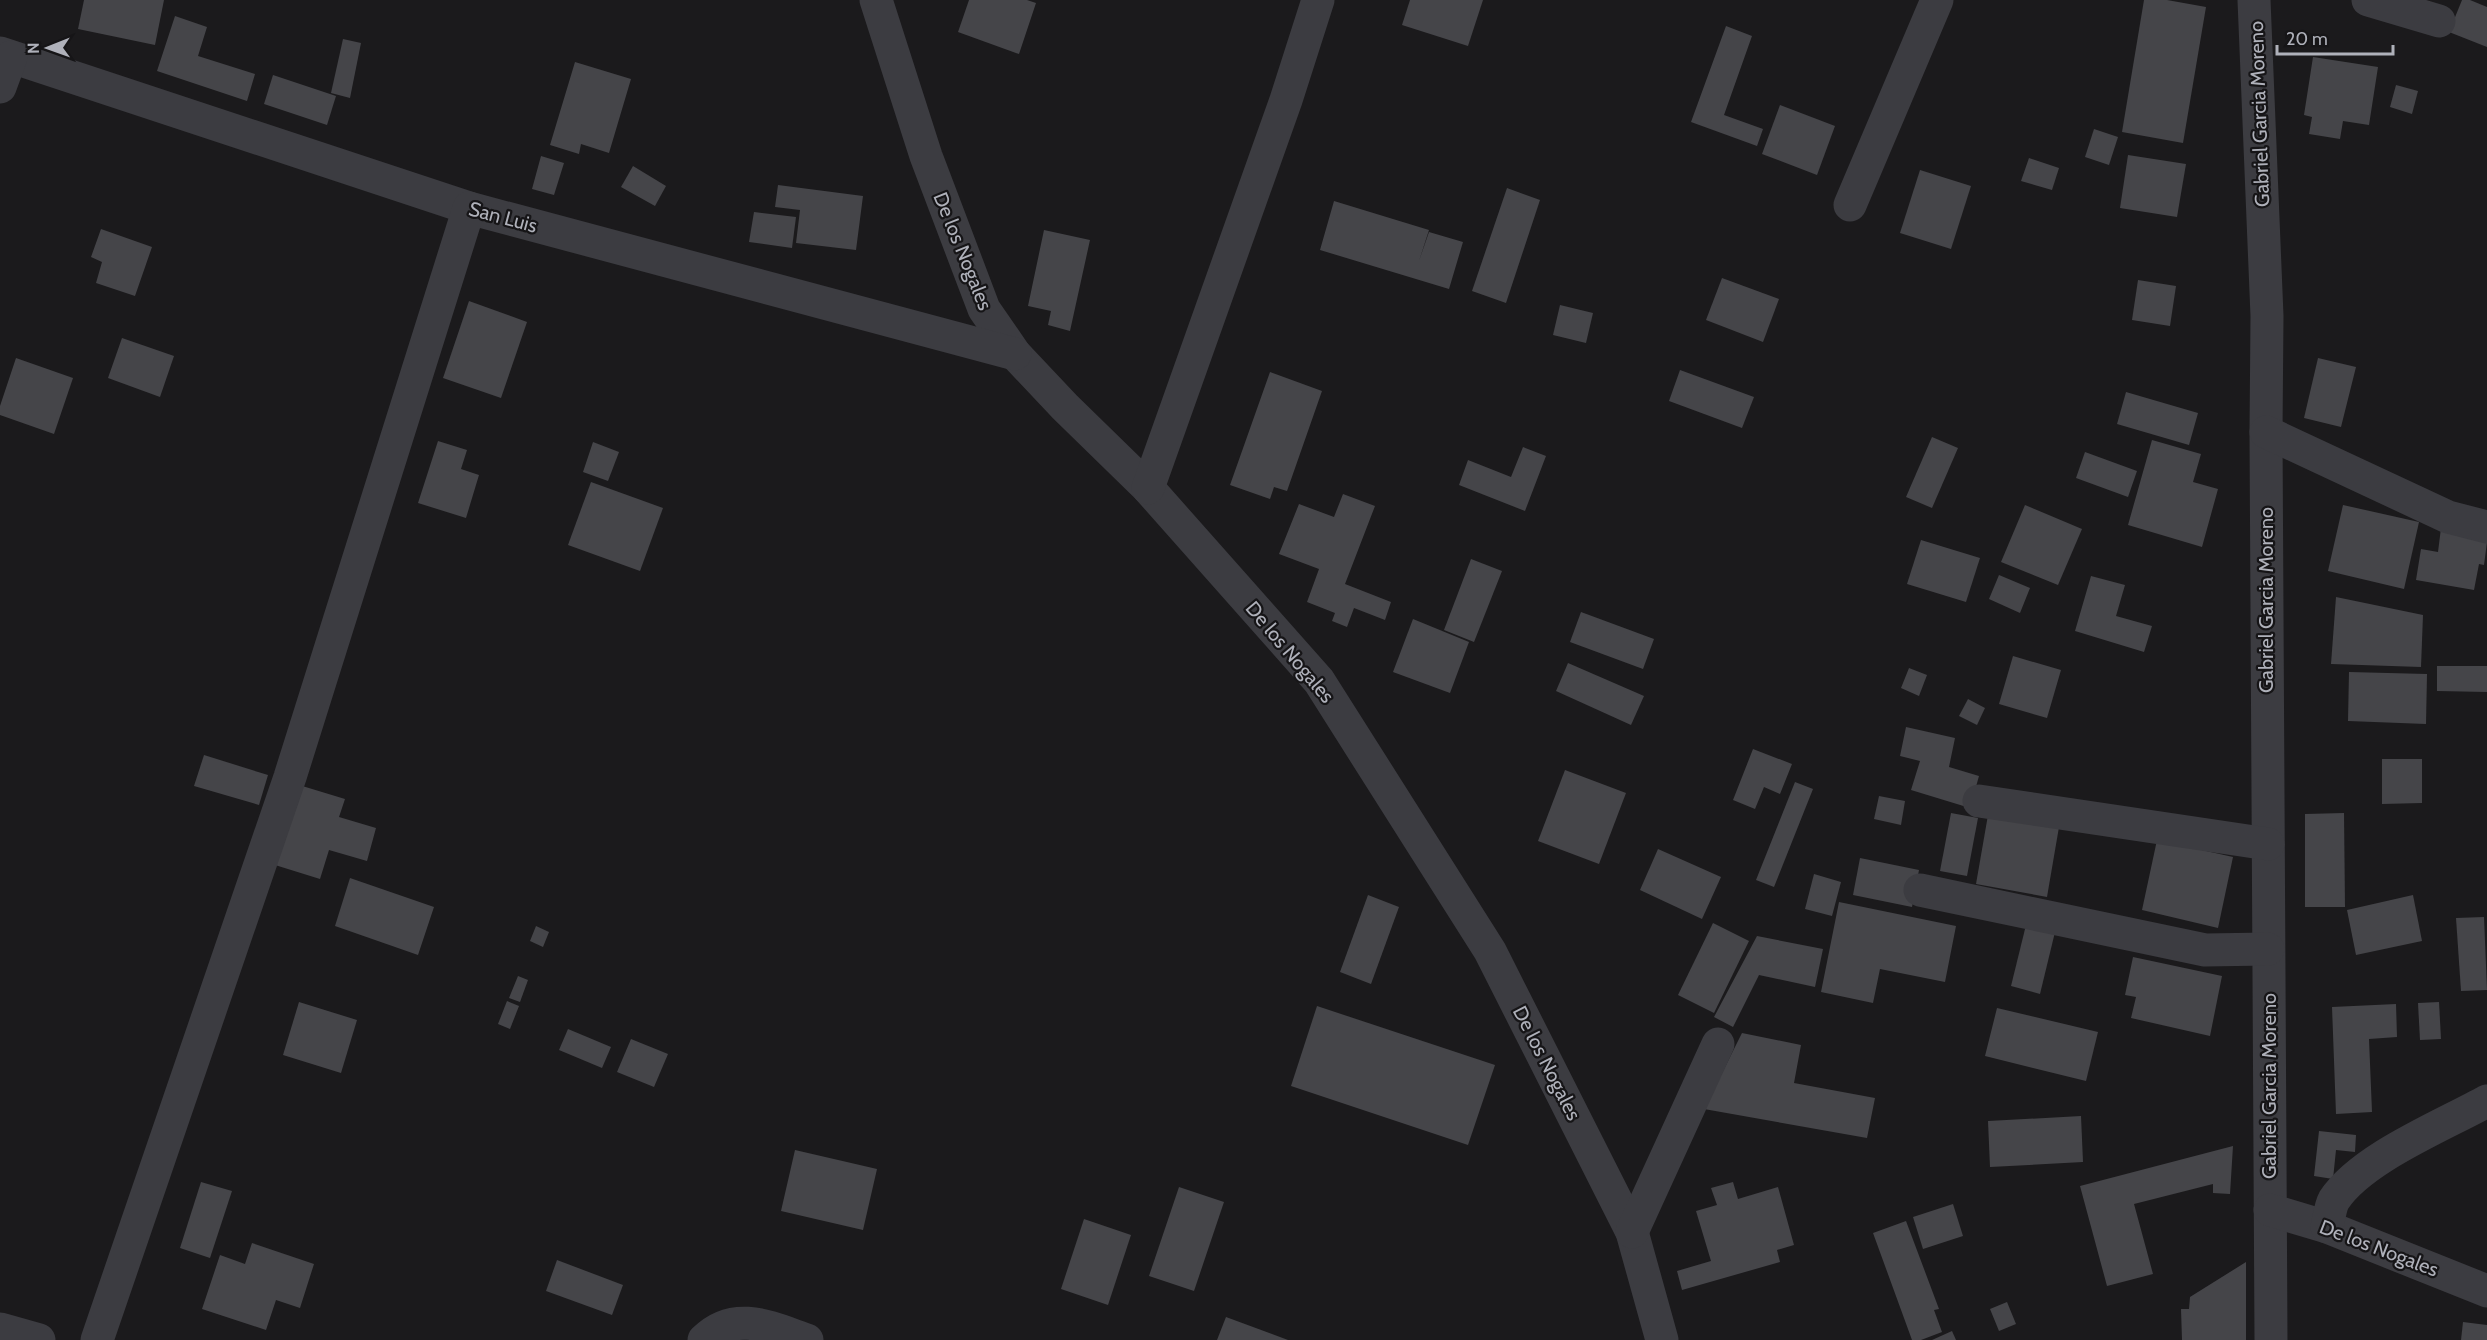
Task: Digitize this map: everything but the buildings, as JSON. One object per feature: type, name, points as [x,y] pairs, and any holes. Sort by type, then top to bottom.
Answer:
[{"type":"street","name":"De los Nogales","points":[[876,0],[926,156],[960,252],[984,309],[1015,354],[1065,407],[1148,488],[1319,681],[1490,951],[1632,1232],[1662,1340]]},
{"type":"street","points":[[1148,488],[1286,100],[1318,0]]},
{"type":"street","points":[[1850,206],[1936,0]]},
{"type":"street","points":[[2368,0],[2439,21]]},
{"type":"street","name":"Gabriel Garcia Moreno","points":[[2249,2],[2267,316],[2271,1340]]},
{"type":"street","name":"San Luis","points":[[5,55],[469,208],[1015,354]]},
{"type":"street","points":[[0,87],[5,55]]},
{"type":"street","points":[[98,1340],[290,777],[469,208]]},
{"type":"street","points":[[2266,432],[2448,517],[2487,527]]},
{"type":"street","points":[[1979,801],[2268,844]]},
{"type":"street","points":[[1920,890],[2205,950],[2268,949]]},
{"type":"street","points":[[1632,1232],[1718,1044]]},
{"type":"street","points":[[2327,1227],[2333,1202],[2353,1178],[2387,1154],[2487,1101]]},
{"type":"street","name":"De los Nogales","points":[[2270,1205],[2487,1291]]},
{"type":"street","points":[[704,1340],[718,1328],[734,1322],[751,1322],[807,1340]]}]
